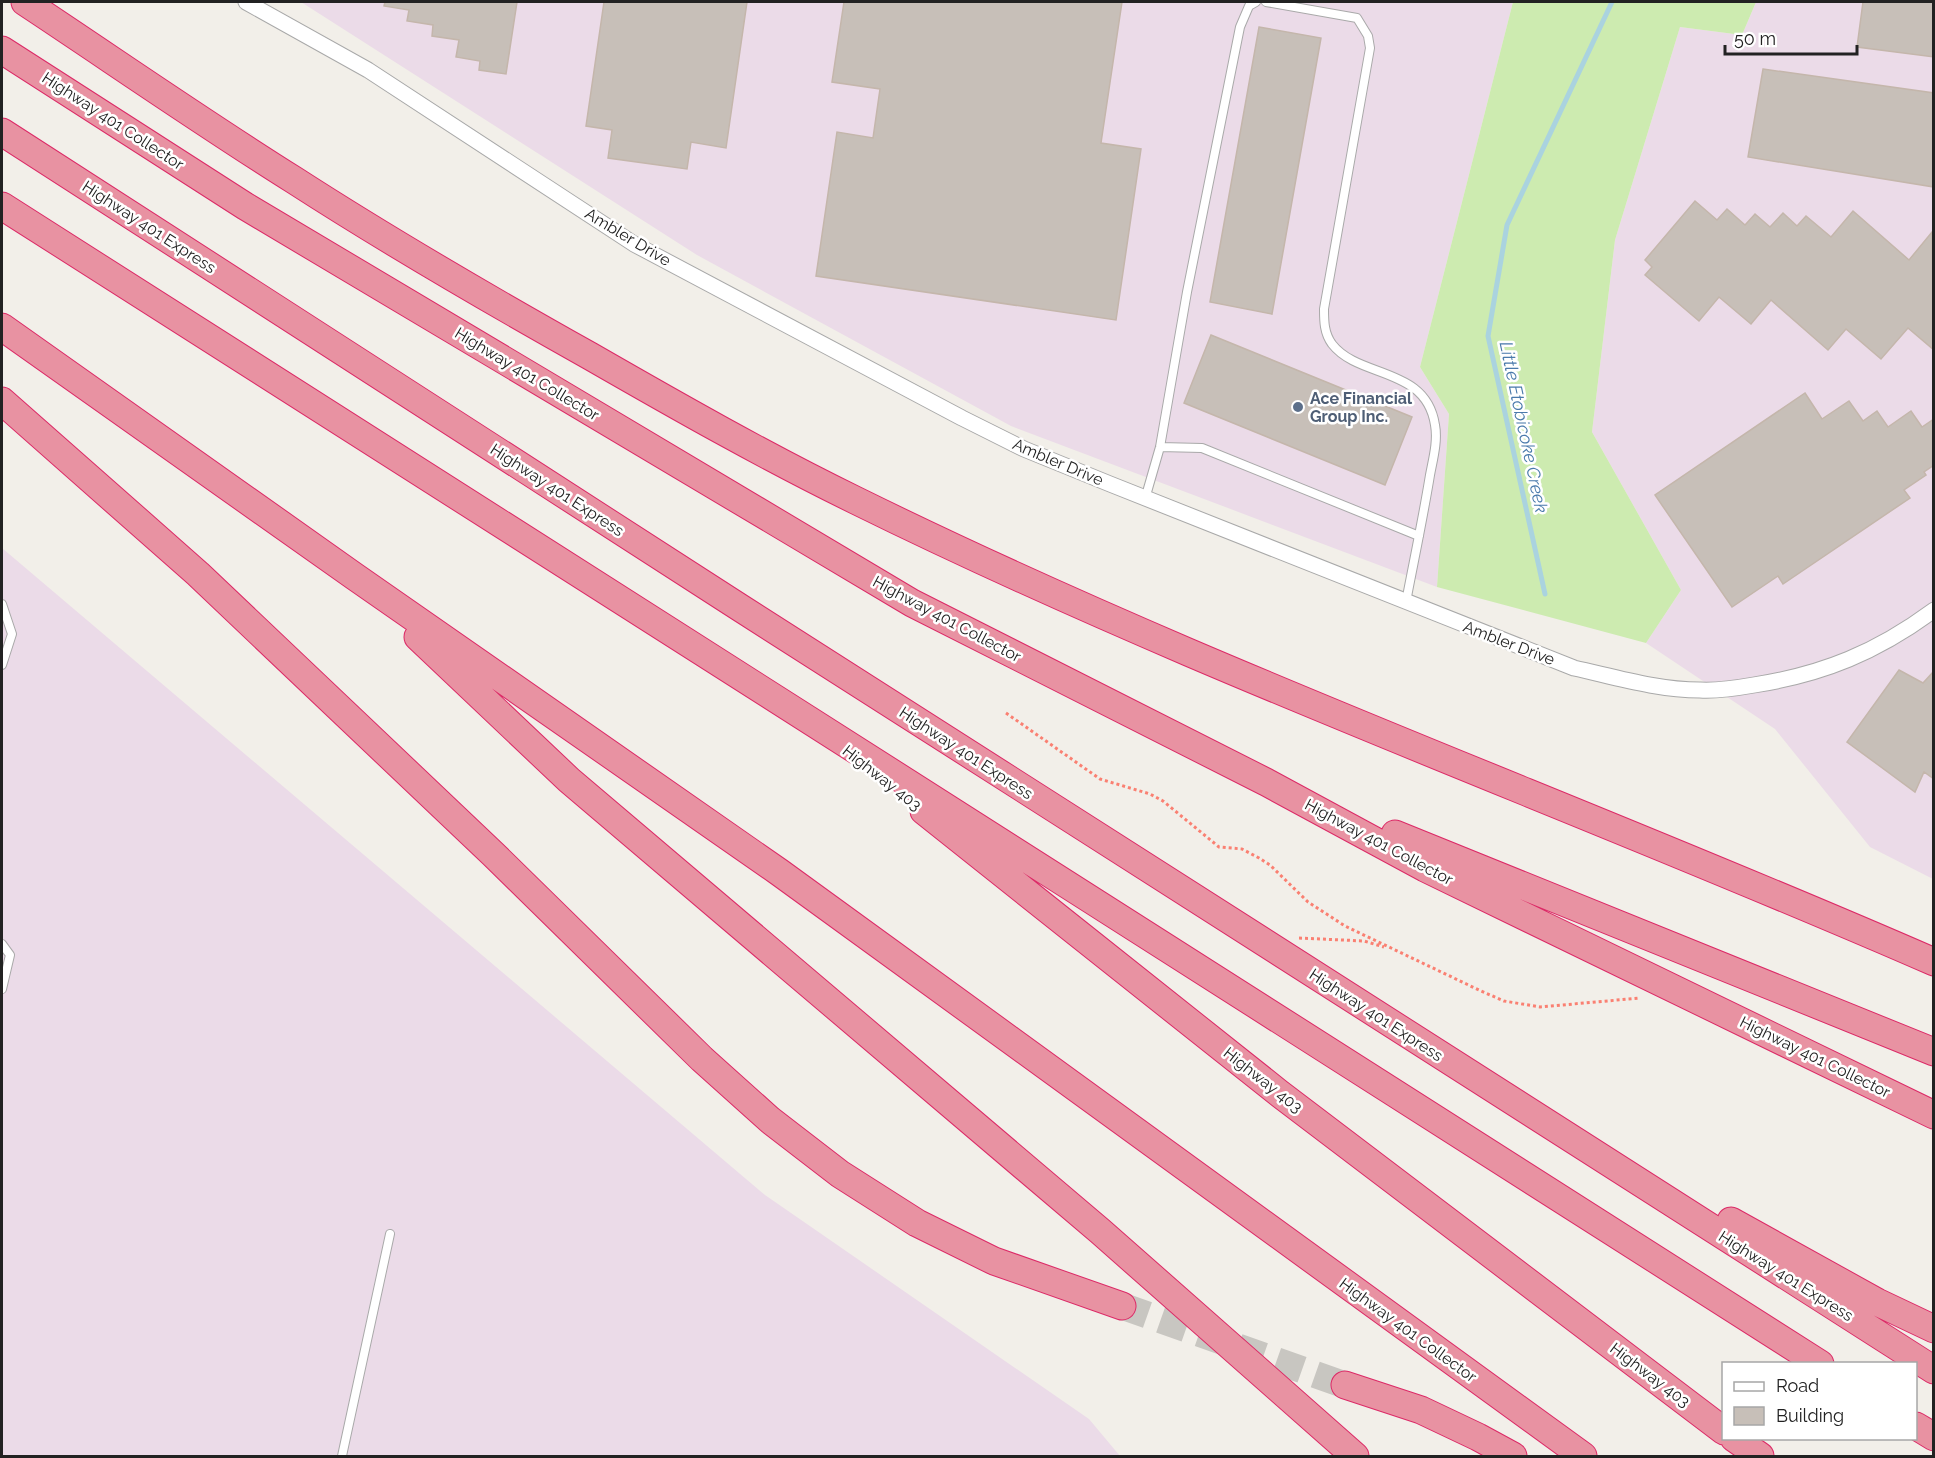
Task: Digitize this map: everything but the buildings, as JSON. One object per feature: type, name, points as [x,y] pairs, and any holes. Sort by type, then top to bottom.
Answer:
[{"type":"highway","points":[[25,2],[292,180],[448,276],[677,406],[851,499],[1053,593],[1357,722],[1809,907],[1934,962]]},
{"type":"highway","name":"Highway 401 Collector","points":[[2,50],[245,206],[912,603],[1266,782],[1425,868],[1934,1115]]},
{"type":"highway","name":"Highway 401 Express","points":[[2,132],[729,601],[1934,1370]]},
{"type":"highway","points":[[2,206],[1817,1362]]},
{"type":"highway","name":"Highway 401 Collector","points":[[2,327],[779,872],[1583,1456]]},
{"type":"highway","points":[[2,401],[198,574],[493,854],[702,1059],[770,1120],[840,1174],[917,1223],[994,1261],[1122,1306]]},
{"type":"highway","points":[[354,576],[568,780],[1100,1231],[1345,1448],[1361,1456]]},
{"type":"highway","name":"Highway 403","points":[[810,721],[1280,1094],[1722,1429]]},
{"type":"highway","points":[[1266,782],[1934,1052]]},
{"type":"highway","points":[[1499,1094],[1877,1302],[1934,1329]]},
{"type":"highway","points":[[1345,1385],[1421,1410],[1513,1456]]},
{"type":"highway","points":[[1917,1427],[1934,1437]]},
{"type":"highway","points":[[1737,1440],[1760,1456]]},
{"type":"street","name":"Ambler Drive","points":[[246,2],[368,70],[634,244],[962,418],[1024,448],[1145,499],[1574,668],[1631,681],[1700,690],[1776,682],[1813,673],[1863,655],[1934,610]]},
{"type":"lane","points":[[1145,499],[1160,447],[1187,292],[1240,27],[1249,6],[1256,2]]},
{"type":"lane","points":[[1266,2],[1357,18],[1368,36],[1370,48],[1324,309],[1324,328],[1332,344],[1341,352],[1364,366],[1389,373],[1412,386],[1432,413],[1436,426],[1436,441],[1406,602]]},
{"type":"lane","points":[[1160,447],[1202,447],[1419,536]]},
{"type":"lane","points":[[2,604],[12,634],[2,665]]},
{"type":"lane","points":[[2,944],[10,955],[2,989]]},
{"type":"lane","points":[[342,1456],[390,1234]]},
{"type":"path","points":[[1006,713],[1100,779],[1150,794],[1163,801],[1219,847],[1242,849],[1259,858],[1270,865],[1308,902],[1345,926],[1481,991],[1523,1005],[1560,1006],[1641,998]]},
{"type":"path","points":[[1298,938],[1364,941],[1392,949]]},
{"type":"shaded area","points":[[301,2],[1513,2],[1420,367],[1449,414],[1437,587],[1011,426],[697,255]]},
{"type":"shaded area","points":[[1756,2],[1933,2],[1933,879],[1870,847],[1775,729],[1646,643],[1681,590],[1592,432],[1615,240],[1680,27],[1742,35]]},
{"type":"shaded area","points":[[2,548],[765,1195],[1089,1419],[1120,1456],[2,1456]]},
{"type":"green space","points":[[1513,2],[1756,2],[1742,35],[1680,27],[1615,240],[1592,432],[1681,590],[1646,643],[1437,587],[1449,414],[1420,367]]},
{"type":"waterway","name":"Little Etobicoke Creek","points":[[1545,594],[1488,336],[1507,225],[1612,2]]},
{"type":"tunnel","points":[[1122,1306],[1345,1385]]},
{"type":"place","name":"Ace Financial Group Inc.","points":[[1298,407]]}]
